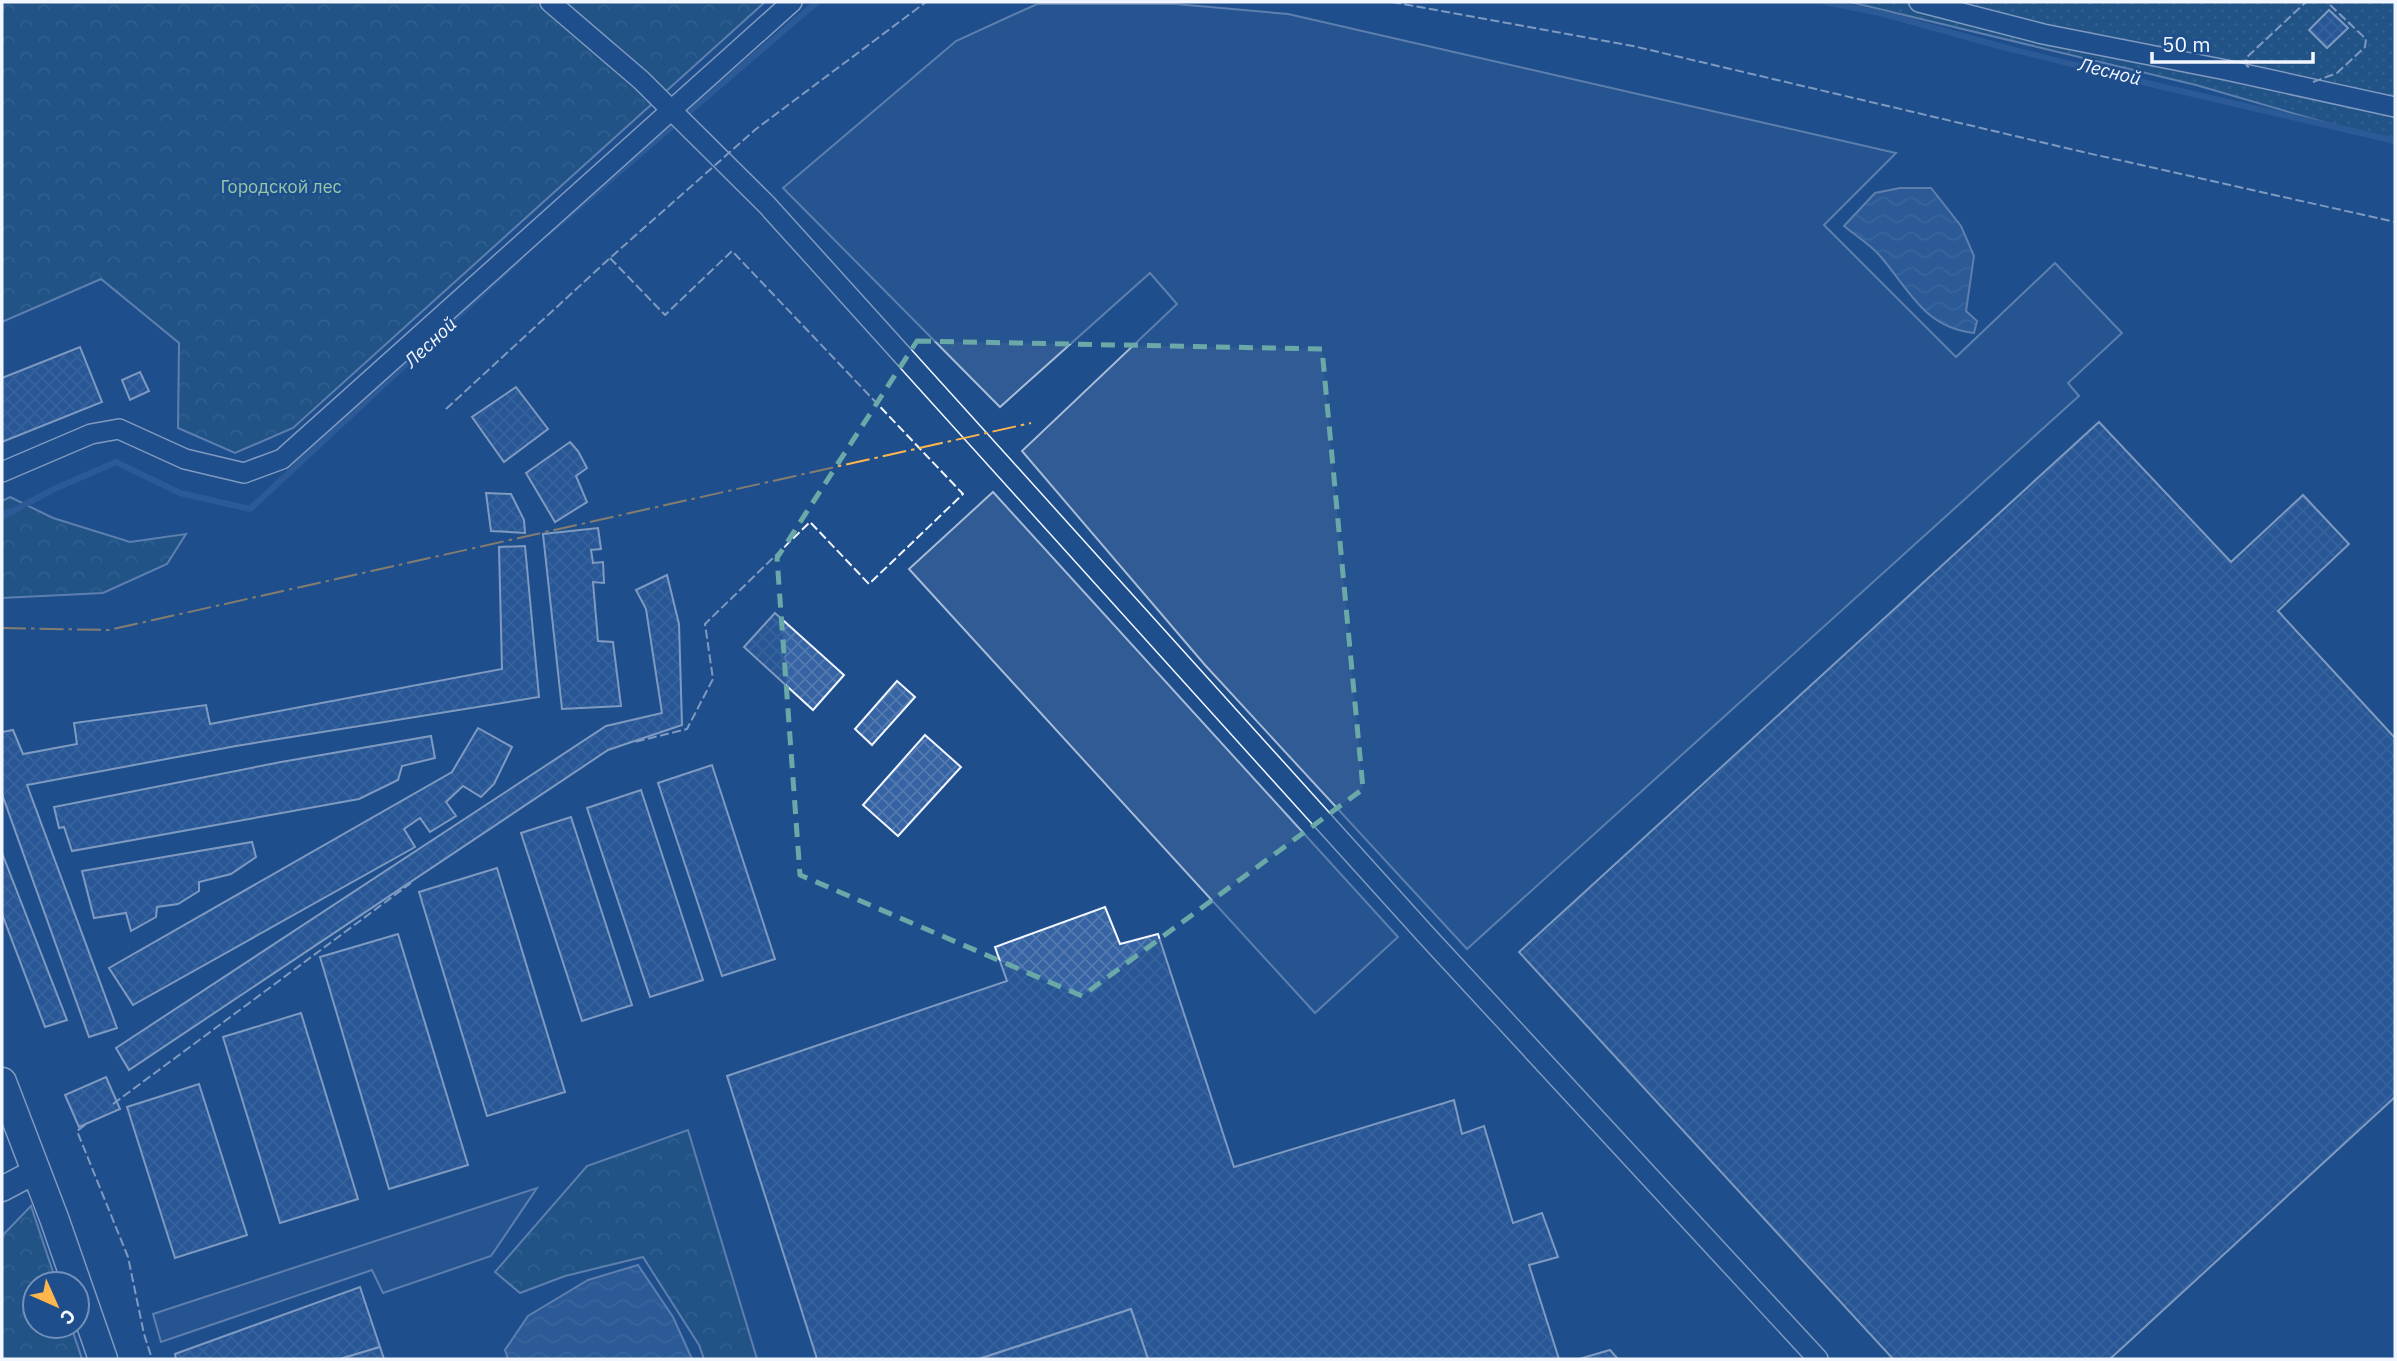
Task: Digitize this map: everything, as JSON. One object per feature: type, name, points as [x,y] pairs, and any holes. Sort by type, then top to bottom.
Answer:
[{"type":"main road","points":[[2,1082],[54,1217],[103,1359]]},
{"type":"street","points":[[550,2],[641,80],[767,205],[1427,936],[1818,1359]]},
{"type":"street","points":[[2,472],[91,434],[119,429],[185,460],[244,473],[282,459],[792,2]]},
{"type":"street","points":[[1919,2],[2043,34],[2226,69],[2395,107]]},
{"type":"street","points":[[2,1189],[36,1171]]},
{"type":"highlighted area","points":[[917,341],[1322,349],[1363,789],[1082,996],[800,875],[777,558]]},
{"type":"green space","name":"Городской лес","points":[[2,2],[765,2],[293,428],[235,453],[178,428],[179,343],[101,279],[2,322]]},
{"type":"green space","points":[[1850,2],[2395,2],[2395,143],[2196,85]]},
{"type":"green space","points":[[10,497],[53,518],[130,542],[186,534],[167,564],[103,593],[2,598],[2,501]]},
{"type":"green space","points":[[688,1130],[757,1359],[704,1359],[699,1345],[643,1257],[565,1276],[520,1293],[495,1272],[587,1166]]},
{"type":"green space","points":[[31,1206],[52,1270],[21,1270],[21,1340],[76,1340],[82,1359],[2,1359],[2,1236]]},
{"type":"shaded area","points":[[1037,4],[1176,4],[1288,14],[1896,153],[1824,225],[1956,357],[2055,263],[2122,333],[2068,383],[2079,396],[1467,949],[1205,665],[1022,451],[1177,304],[1150,273],[1000,407],[783,188],[956,41]]},
{"type":"shaded area","points":[[993,492],[1398,937],[1315,1013],[909,569]]},
{"type":"shaded area","points":[[537,1188],[491,1256],[383,1293],[372,1270],[161,1342],[153,1314]]},
{"type":"water","points":[[1900,188],[1931,188],[1961,226],[1974,256],[1966,311],[1977,321],[1974,333],[1957,330],[1931,316],[1910,295],[1877,253],[1844,226],[1875,193]]},
{"type":"water","points":[[638,1265],[673,1317],[692,1359],[508,1359],[505,1350],[528,1316],[588,1280]]},
{"type":"building","points":[[2329,10],[2348,28],[2327,48],[2309,30]]},
{"type":"building","points":[[80,347],[102,402],[2,442],[2,378]]},
{"type":"building","points":[[140,372],[149,391],[130,400],[122,380]]},
{"type":"building","points":[[516,387],[548,429],[504,462],[472,417]]},
{"type":"building","points":[[2099,422],[2231,562],[2303,495],[2349,544],[2278,611],[2395,738],[2395,1097],[2110,1359],[1893,1359],[1519,952]]},
{"type":"building","points":[[570,442],[587,468],[576,476],[587,502],[555,522],[526,473]]},
{"type":"building","points":[[486,493],[511,494],[524,520],[525,533],[491,531]]},
{"type":"building","points":[[598,528],[601,549],[591,550],[593,563],[603,562],[604,583],[593,582],[598,641],[613,642],[621,706],[562,709],[543,534]]},
{"type":"building","points":[[525,546],[539,697],[236,746],[27,785],[117,1028],[89,1037],[2,794],[2,732],[13,730],[23,754],[77,744],[74,723],[206,705],[210,724],[502,669],[499,547]]},
{"type":"building","points":[[667,575],[679,624],[682,725],[608,750],[129,1070],[116,1048],[606,726],[662,713],[646,609],[636,590]]},
{"type":"building","points":[[775,613],[844,675],[813,710],[744,647]]},
{"type":"building","points":[[897,681],[915,697],[872,745],[855,729]]},
{"type":"building","points":[[478,728],[512,747],[494,784],[481,797],[463,786],[446,802],[456,816],[430,832],[420,818],[404,829],[415,847],[133,1005],[109,968],[452,772]]},
{"type":"building","points":[[925,735],[961,767],[898,836],[863,805]]},
{"type":"building","points":[[431,736],[435,758],[402,766],[398,780],[359,799],[72,851],[64,827],[59,828],[54,807],[281,762]]},
{"type":"building","points":[[712,765],[775,959],[722,976],[658,783]]},
{"type":"building","points":[[641,790],[703,980],[650,997],[587,808]]},
{"type":"building","points":[[571,817],[632,1005],[582,1021],[521,833]]},
{"type":"building","points":[[252,842],[256,857],[231,874],[199,882],[199,891],[178,904],[157,907],[156,917],[131,931],[126,913],[94,918],[82,871]]},
{"type":"building","points":[[2,853],[67,1020],[45,1027],[2,914]]},
{"type":"building","points":[[497,868],[565,1092],[487,1116],[419,892]]},
{"type":"building","points":[[1105,907],[1120,944],[1158,934],[1234,1167],[1454,1100],[1462,1134],[1484,1126],[1513,1223],[1542,1213],[1558,1257],[1529,1265],[1559,1359],[1148,1359],[1131,1309],[979,1359],[817,1359],[727,1076],[1007,981],[995,947]]},
{"type":"building","points":[[398,934],[468,1165],[389,1189],[320,957]]},
{"type":"building","points":[[301,1013],[358,1199],[280,1223],[223,1037]]},
{"type":"building","points":[[106,1077],[120,1109],[79,1127],[65,1095]]},
{"type":"building","points":[[199,1084],[247,1235],[175,1258],[127,1107]]},
{"type":"building","points":[[360,1287],[380,1347],[340,1359],[176,1359],[175,1354]]},
{"type":"building","points":[[1131,1309],[1148,1359],[979,1359]]},
{"type":"building","points":[[380,1347],[384,1359],[340,1359]]},
{"type":"building","points":[[1610,1350],[1618,1359],[1579,1359]]},
{"type":"waterway","name":"Лесной","points":[[548,233],[817,2]]},
{"type":"waterway","name":"Лесной","points":[[1825,2],[1880,13],[2163,87],[2395,141]]},
{"type":"waterway","name":"Лесной","points":[[2,517],[52,490],[116,462],[180,493],[250,509],[519,259]]},
{"type":"fence","points":[[446,409],[610,258],[756,129],[926,2]]},
{"type":"fence","points":[[1392,2],[1633,46],[2395,222]]},
{"type":"fence","points":[[2249,67],[2246,58],[2306,2]]},
{"type":"fence","points":[[2313,82],[2337,73],[2365,47],[2366,39],[2327,2]]},
{"type":"fence","points":[[610,258],[665,315],[732,251],[963,494],[869,584],[810,522],[705,624],[713,679],[687,729],[635,742]]},
{"type":"fence","points":[[113,1104],[411,883]]},
{"type":"fence","points":[[85,1125],[77,1131],[128,1257],[152,1359]]},
{"type":"power","points":[[2,628],[109,630],[1031,423]]}]
